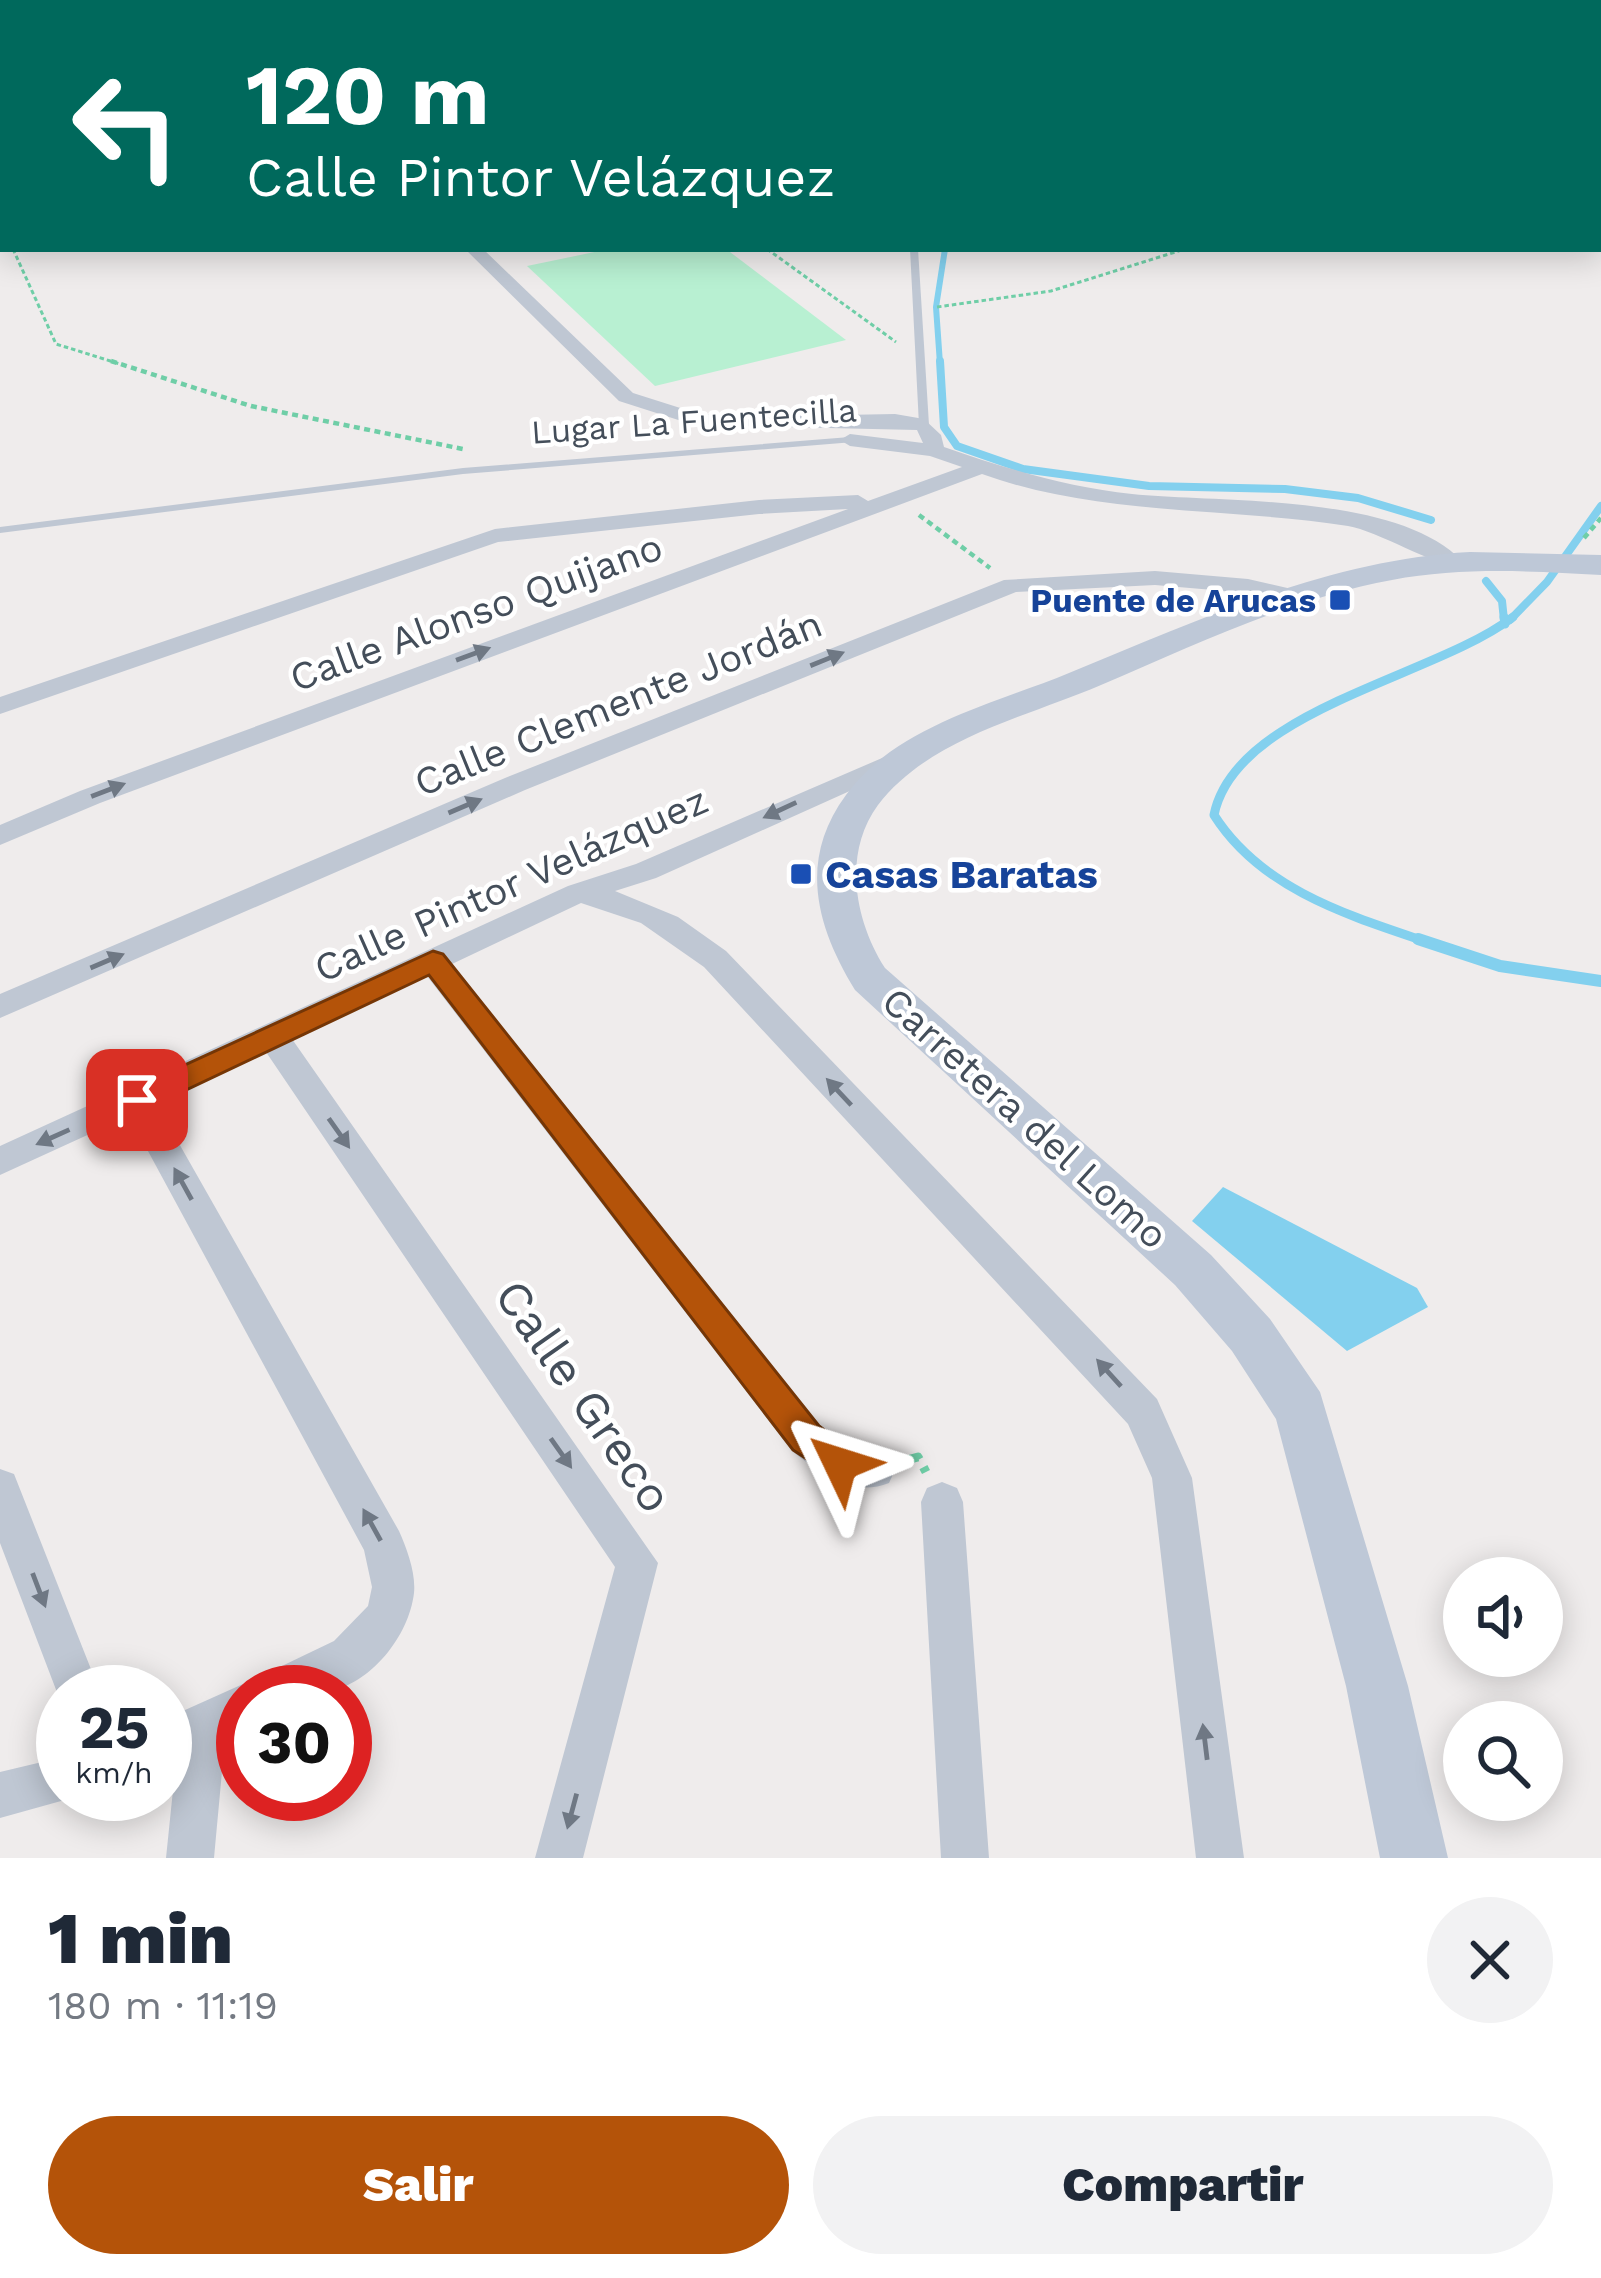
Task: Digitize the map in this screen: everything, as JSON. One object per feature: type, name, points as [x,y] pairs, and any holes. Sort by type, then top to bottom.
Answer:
[{"type":"main road","name":"Carretera del Lomo","points":[[1414,1858],[1377,1686],[1301,1410],[1250,1335],[1193,1270],[902,1012],[847,946],[835,908],[844,836],[862,800],[926,748],[1288,595],[1451,560],[1601,565]]},
{"type":"street","points":[[476,252],[626,397],[694,419],[741,423],[878,420],[924,425],[934,440],[933,450]]},
{"type":"street","name":"Lugar La Fuentecilla","points":[[850,440],[933,450],[982,467],[1129,500],[1263,507],[1359,521],[1408,537],[1451,560]]},
{"type":"street","name":"Calle Alonso Quijano","points":[[0,836],[90,797],[982,467]]},
{"type":"street","points":[[0,706],[495,536],[888,498]]},
{"type":"street","name":"Calle Clemente Jordán","points":[[0,1007],[515,784],[1012,585],[1155,578],[1249,586],[1288,595]]},
{"type":"street","name":"Calle Pintor Velázquez","points":[[0,1161],[578,893],[646,872],[926,748]]},
{"type":"street","points":[[578,893],[618,899],[678,927],[715,959],[1143,1412],[1172,1478],[1220,1858]]},
{"type":"street","points":[[433,961],[806,1438],[840,1464],[874,1470]]},
{"type":"street","name":"Calle Greco","points":[[272,1036],[637,1563],[559,1858]]},
{"type":"street","points":[[137,1100],[384,1545],[393,1590],[377,1635],[335,1665]]},
{"type":"street","points":[[0,1488],[68,1665]]},
{"type":"street","points":[[942,1502],[965,1858]]},
{"type":"street","points":[[190,1858],[204,1726]]},
{"type":"street","points":[[0,1796],[36,1787]]},
{"type":"lane","points":[[914,252],[924,425]]},
{"type":"lane","name":"Lugar La Fuentecilla","points":[[0,530],[518,466],[850,440]]},
{"type":"path","points":[[14,252],[56,344],[251,406],[431,439],[518,466]]},
{"type":"path","points":[[771,252],[917,358]]},
{"type":"path","points":[[916,310],[1051,291],[1175,252]]},
{"type":"path","points":[[888,498],[1012,585]]},
{"type":"green space","points":[[595,252],[730,252],[846,340],[655,386],[527,266]]},
{"type":"water","points":[[1223,1187],[1417,1288],[1428,1307],[1347,1351],[1192,1221]]},
{"type":"waterway","points":[[940,364],[936,307],[945,252]]},
{"type":"waterway","points":[[940,361],[944,427],[957,446],[1023,469],[1149,486],[1285,489],[1358,498],[1431,520]]},
{"type":"waterway","points":[[1513,617],[1547,582],[1601,506]]},
{"type":"waterway","points":[[1486,581],[1502,601],[1504,620]]},
{"type":"waterway","points":[[1504,617],[1505,622]]},
{"type":"waterway","points":[[1505,622],[1513,617]]},
{"type":"waterway","points":[[1510,620],[1513,617]]},
{"type":"waterway","points":[[1425,941],[1337,909],[1281,881],[1233,841],[1214,815],[1230,779],[1259,748],[1297,722],[1505,622]]},
{"type":"waterway","points":[[1418,939],[1425,941]]},
{"type":"waterway","points":[[1425,941],[1500,966],[1601,981]]},
{"type":"place","name":"Puente de Arucas","points":[[1340,600]]},
{"type":"place","name":"Casas Baratas","points":[[801,874]]},
{"type":"route","points":[[137,1100],[433,961],[806,1438],[840,1464]]}]
